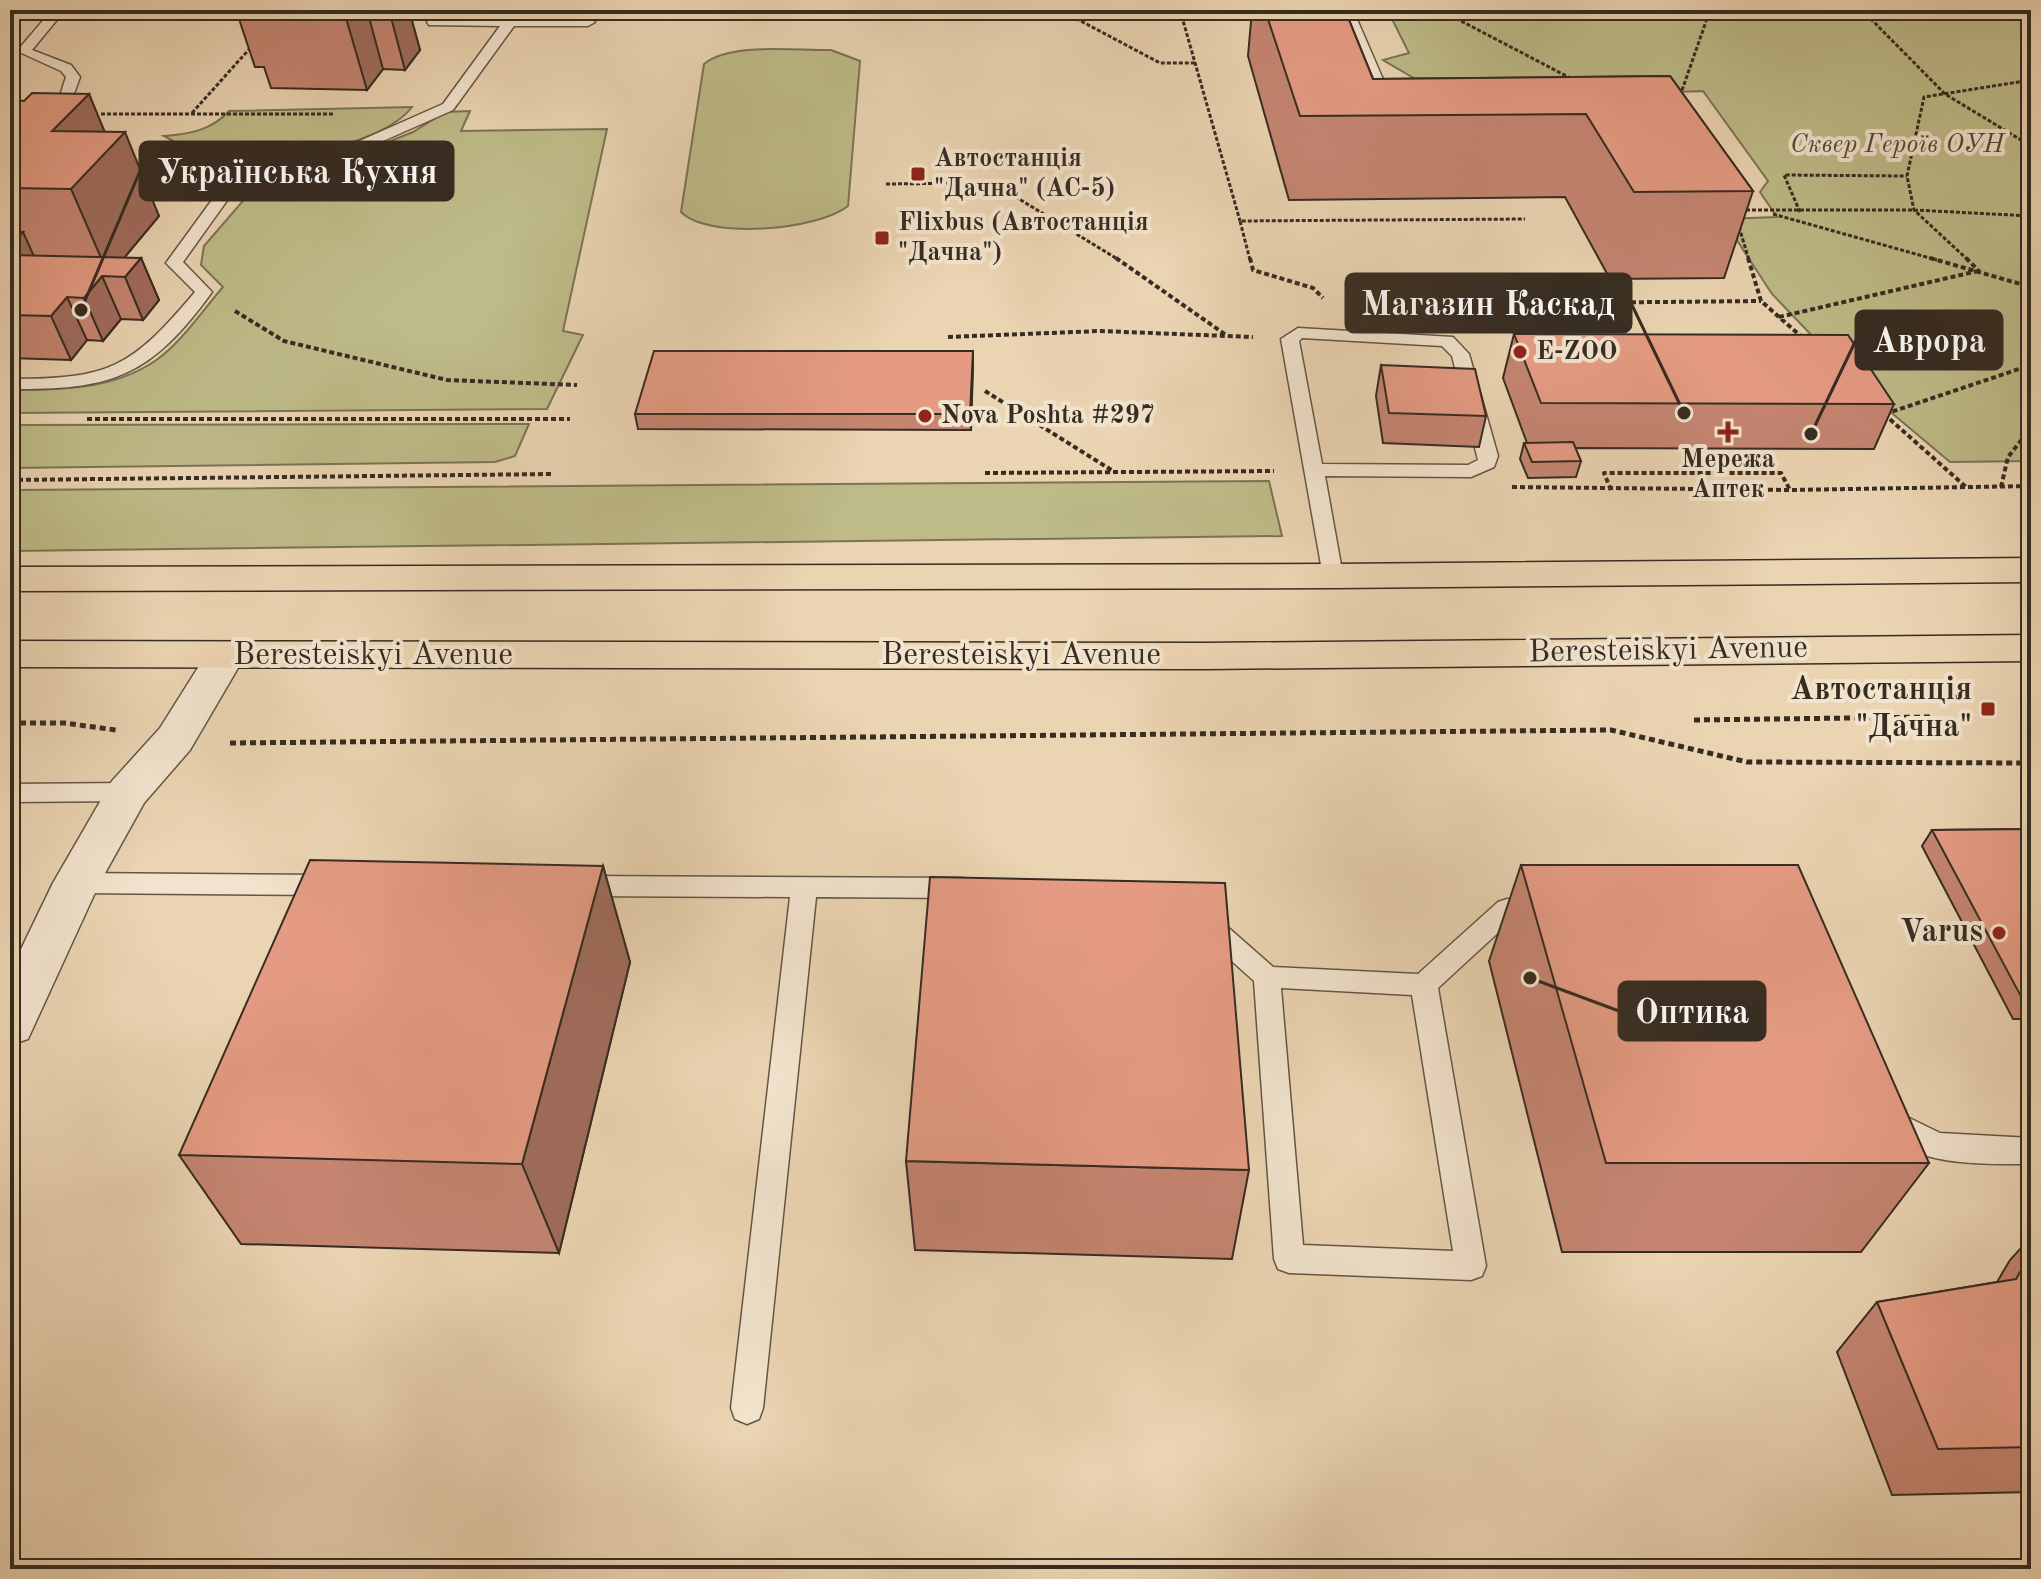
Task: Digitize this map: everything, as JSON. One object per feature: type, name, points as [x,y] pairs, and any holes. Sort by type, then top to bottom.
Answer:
[{"type":"highway","points":[[10,579],[1333,576],[2031,570]]},
{"type":"highway","name":"Beresteiskyi Avenue","points":[[10,654],[1206,656],[2031,648]]},
{"type":"street","points":[[10,1024],[76,883],[128,792],[175,739],[225,656]]},
{"type":"lane","points":[[10,138],[61,113],[73,77],[66,68],[24,51],[59,10]]},
{"type":"lane","points":[[442,10],[434,22],[588,22]]},
{"type":"lane","points":[[1347,10],[1393,118]]},
{"type":"lane","points":[[135,181],[231,185],[360,146],[448,107],[510,22]]},
{"type":"lane","points":[[10,384],[69,384],[122,370],[150,353],[204,292],[174,263],[231,185]]},
{"type":"lane","points":[[1315,470],[1471,471],[1487,463],[1488,456],[1460,354],[1447,341],[1298,333],[1290,339],[1333,576]]},
{"type":"lane","points":[[10,793],[128,792]]},
{"type":"lane","points":[[76,883],[361,885]]},
{"type":"lane","points":[[551,886],[993,888]]},
{"type":"lane","points":[[747,1408],[804,887]]},
{"type":"lane","points":[[1188,908],[1267,977],[1424,985],[1507,909],[1568,911]]},
{"type":"lane","points":[[1267,977],[1289,1259],[1471,1266],[1424,985]]},
{"type":"lane","points":[[1877,1106],[1908,1137],[1953,1149],[2031,1151]]},
{"type":"path","points":[[1060,10],[1160,63],[1195,63]]},
{"type":"path","points":[[1180,10],[1253,270],[1313,288],[1331,305],[1334,335]]},
{"type":"path","points":[[1440,10],[1575,80]]},
{"type":"path","points":[[1679,99],[1710,10]]},
{"type":"path","points":[[1862,10],[1945,94],[2031,146]]},
{"type":"path","points":[[191,114],[254,45]]},
{"type":"path","points":[[1979,271],[1914,210],[1907,176],[1924,97],[2031,80]]},
{"type":"path","points":[[61,113],[342,114]]},
{"type":"path","points":[[1800,212],[1784,175],[1907,176]]},
{"type":"path","points":[[886,184],[981,183],[1006,191],[1108,253],[1226,335]]},
{"type":"path","points":[[1734,210],[1914,210],[2031,216]]},
{"type":"path","points":[[1764,212],[2031,287]]},
{"type":"path","points":[[1240,221],[1525,219]]},
{"type":"path","points":[[1738,225],[1761,301],[1812,347]]},
{"type":"path","points":[[1779,317],[1979,271]]},
{"type":"path","points":[[204,292],[284,341],[447,380],[577,385]]},
{"type":"path","points":[[1443,304],[1761,301]]},
{"type":"path","points":[[948,337],[1020,330],[1290,339]]},
{"type":"path","points":[[1884,415],[2031,365]]},
{"type":"path","points":[[985,391],[1114,472]]},
{"type":"path","points":[[1874,405],[1967,488]]},
{"type":"path","points":[[72,419],[570,419]]},
{"type":"path","points":[[2001,487],[2008,457],[2031,428]]},
{"type":"path","points":[[985,473],[1315,470]]},
{"type":"path","points":[[1471,471],[1475,486],[1611,491],[2031,486]]},
{"type":"path","points":[[1611,491],[1604,473],[1781,473],[1790,490]]},
{"type":"path","points":[[10,480],[553,474]]},
{"type":"path","points":[[1694,720],[1930,717]]},
{"type":"path","points":[[10,723],[64,723]]},
{"type":"path","points":[[219,743],[1611,730],[1747,762],[2031,763]]},
{"type":"green space","name":"Сквер Героїв ОУН","points":[[1354,10],[2031,10],[2031,461],[1950,462],[1862,388],[1772,294],[1723,219],[1777,217],[1760,192],[1768,181],[1703,91],[1451,100],[1383,60],[1409,53],[1389,13]]},
{"type":"green space","points":[[747,50],[831,50],[860,61],[848,206],[813,221],[789,226],[738,229],[695,221],[681,212],[704,64],[716,57]]},
{"type":"green space","points":[[412,107],[374,134],[317,152],[287,157],[257,160],[209,158],[164,136],[200,130],[229,111]]},
{"type":"green space","points":[[470,111],[461,131],[607,129],[563,331],[583,335],[547,409],[10,413],[10,390],[103,383],[138,371],[165,354],[223,287],[201,265],[204,246],[254,188],[368,150],[413,132],[445,112]]},
{"type":"green space","points":[[529,424],[515,456],[495,462],[10,468],[10,425]]},
{"type":"green space","points":[[1269,481],[1282,536],[10,551],[10,490]]},
{"type":"building","points":[[1265,10],[1345,10],[1373,79],[1670,76],[1753,191],[1634,192],[1586,114],[1300,116]]},
{"type":"building","points":[[32,93],[89,94],[52,131],[125,132],[71,189],[10,188],[10,100],[24,101]]},
{"type":"building","points":[[10,232],[23,232],[10,245]]},
{"type":"building","points":[[10,255],[141,258],[125,277],[102,276],[84,298],[67,297],[51,316],[10,315]]},
{"type":"building","points":[[1514,334],[1848,335],[1894,404],[1541,403]]},
{"type":"building","points":[[654,351],[973,351],[970,414],[635,414]]},
{"type":"building","points":[[1381,365],[1475,369],[1486,416],[1389,413]]},
{"type":"building","points":[[1573,442],[1581,461],[1532,462],[1524,443]]},
{"type":"building","name":"Varus","points":[[2031,829],[2031,1003],[2025,1004],[1932,830]]},
{"type":"building","points":[[310,860],[603,866],[522,1164],[179,1155]]},
{"type":"building","points":[[1521,865],[1798,865],[1929,1163],[1606,1163]]},
{"type":"building","points":[[930,877],[1225,883],[1249,1170],[906,1161]]},
{"type":"building","points":[[2031,1253],[2031,1447],[1938,1449],[1877,1302],[2016,1279]]},
{"type":"place","name":"Автостанція \"Дачна\" (АС-5)","points":[[918,174]]},
{"type":"place","name":"Flixbus (Автостанція \"Дачна\")","points":[[882,238]]},
{"type":"place","name":"Українська Кухня","points":[[81,310]]},
{"type":"place","name":"E-ZOO","points":[[1520,352]]},
{"type":"place","name":"Магазин Каскад","points":[[1684,413]]},
{"type":"place","name":"Nova Poshta #297","points":[[925,416]]},
{"type":"place","name":"Мережа Аптек","points":[[1728,432]]},
{"type":"place","name":"Аврора","points":[[1811,434]]},
{"type":"place","name":"Автостанція \"Дачна\"","points":[[1988,709]]},
{"type":"place","name":"Varus","points":[[1999,933]]},
{"type":"place","name":"Оптика","points":[[1530,978]]}]
